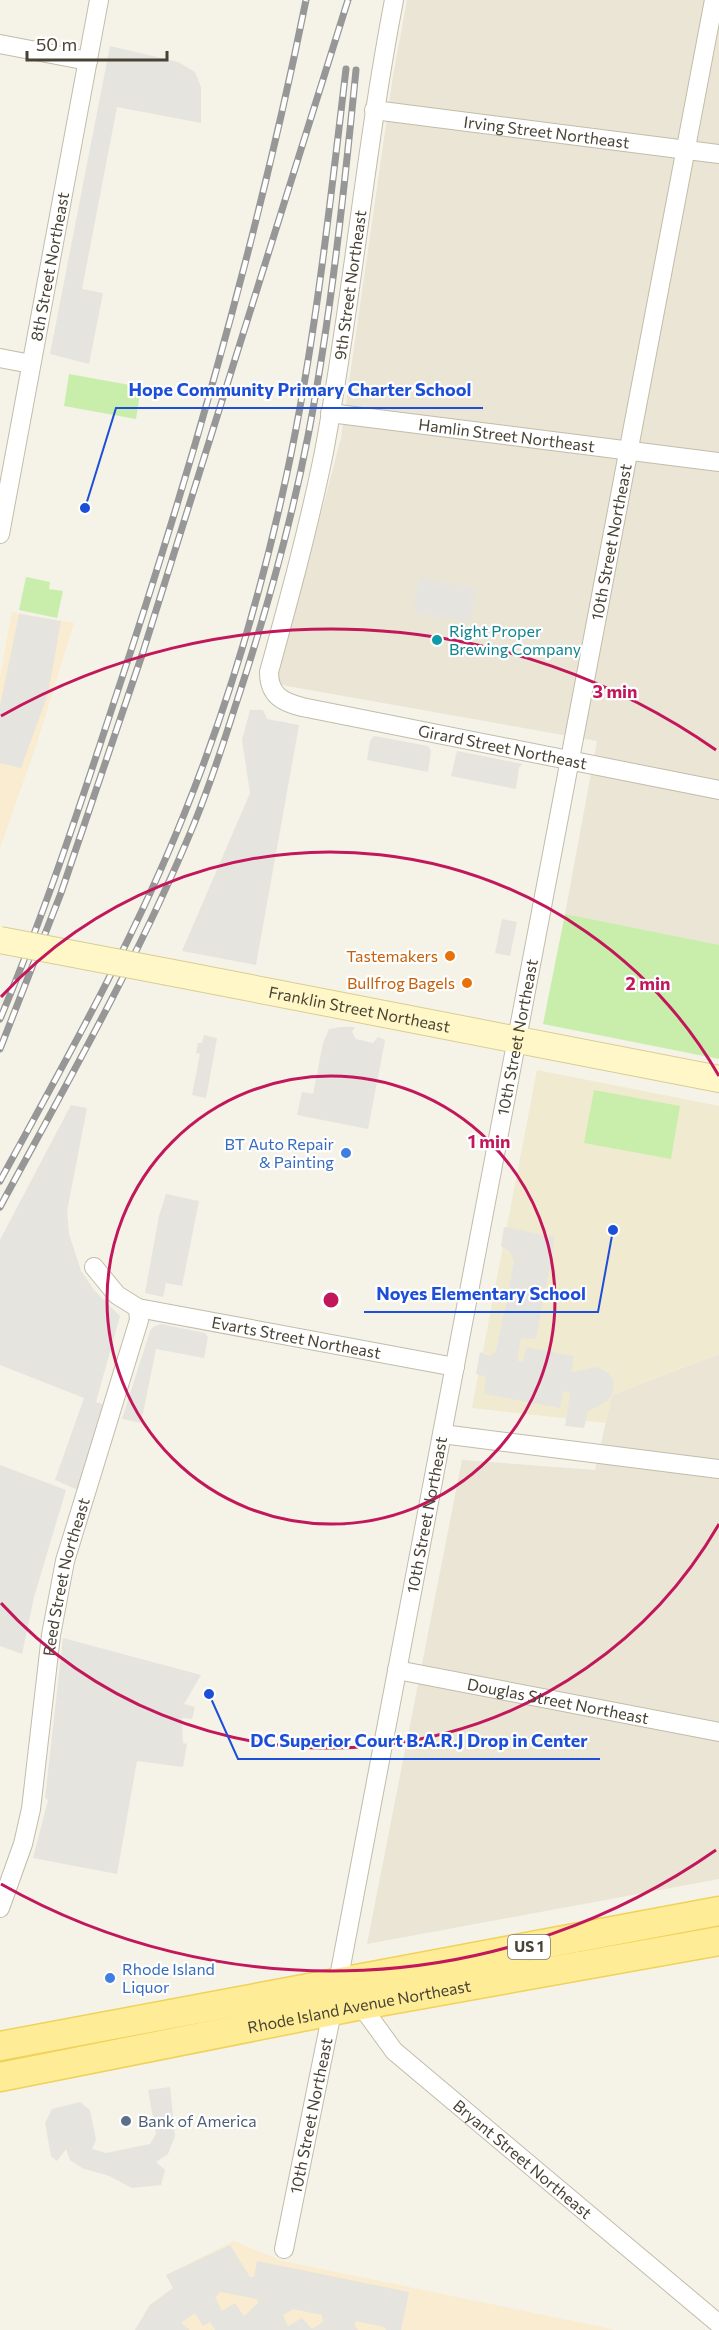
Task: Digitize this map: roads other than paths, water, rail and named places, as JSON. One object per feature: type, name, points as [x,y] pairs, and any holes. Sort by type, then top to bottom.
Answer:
[{"type":"main road","name":"Rhode Island Avenue Northeast","points":[[0,2046],[719,1911]]},
{"type":"main road","name":"Rhode Island Avenue Northeast","points":[[0,2077],[362,2005],[719,1941]]},
{"type":"street","name":"8th Street Northeast","points":[[0,534],[99,0]]},
{"type":"street","name":"9th Street Northeast","points":[[286,703],[272,690],[269,672],[305,537],[330,413],[374,110],[394,0]]},
{"type":"street","name":"10th Street Northeast","points":[[284,2249],[338,1982],[714,0]]},
{"type":"street","points":[[0,44],[88,61]]},
{"type":"street","name":"Irving Street Northeast","points":[[374,110],[719,154]]},
{"type":"street","points":[[0,358],[31,364]]},
{"type":"street","name":"Hamlin Street Northeast","points":[[330,413],[719,462]]},
{"type":"street","name":"Girard Street Northeast","points":[[286,703],[719,790]]},
{"type":"street","name":"Franklin Street Northeast","points":[[0,940],[719,1079]]},
{"type":"street","points":[[94,1268],[117,1295],[138,1308]]},
{"type":"street","name":"Evarts Street Northeast","points":[[138,1308],[455,1367]]},
{"type":"street","name":"Reed Street Northeast","points":[[0,1908],[7,1864],[28,1826],[33,1800],[51,1635],[61,1579],[139,1320],[138,1308]]},
{"type":"street","points":[[442,1434],[719,1469]]},
{"type":"street","name":"Douglas Street Northeast","points":[[397,1670],[719,1732]]},
{"type":"street","name":"Bryant Street Northeast","points":[[338,1982],[362,2005],[394,2051],[719,2324]]},
{"type":"railway","points":[[0,1019],[74,822],[170,529],[221,354],[267,178],[306,0]]},
{"type":"railway","points":[[0,1049],[61,893],[143,652],[348,0]]},
{"type":"railway","points":[[0,1181],[98,999],[144,907],[200,774],[240,656],[273,536],[303,390],[320,283],[346,69]]},
{"type":"railway","points":[[0,1207],[102,1018],[173,873],[210,782],[256,642],[293,505],[316,391],[336,254],[356,70]]},
{"type":"place","name":"Hope Community Primary Charter School","points":[[85,508]]},
{"type":"place","name":"Right Proper Brewing Company","points":[[437,640]]},
{"type":"place","name":"Tastemakers","points":[[450,956]]},
{"type":"place","name":"Bullfrog Bagels","points":[[467,983]]},
{"type":"place","name":"BT Auto Repair & Painting","points":[[346,1153]]},
{"type":"place","name":"Noyes Elementary School","points":[[613,1230]]},
{"type":"place","name":"DC Superior Court B.A.R.J Drop in Center","points":[[209,1694]]},
{"type":"place","name":"Rhode Island Liquor","points":[[110,1978]]},
{"type":"place","name":"Bank of America","points":[[126,2121]]}]
